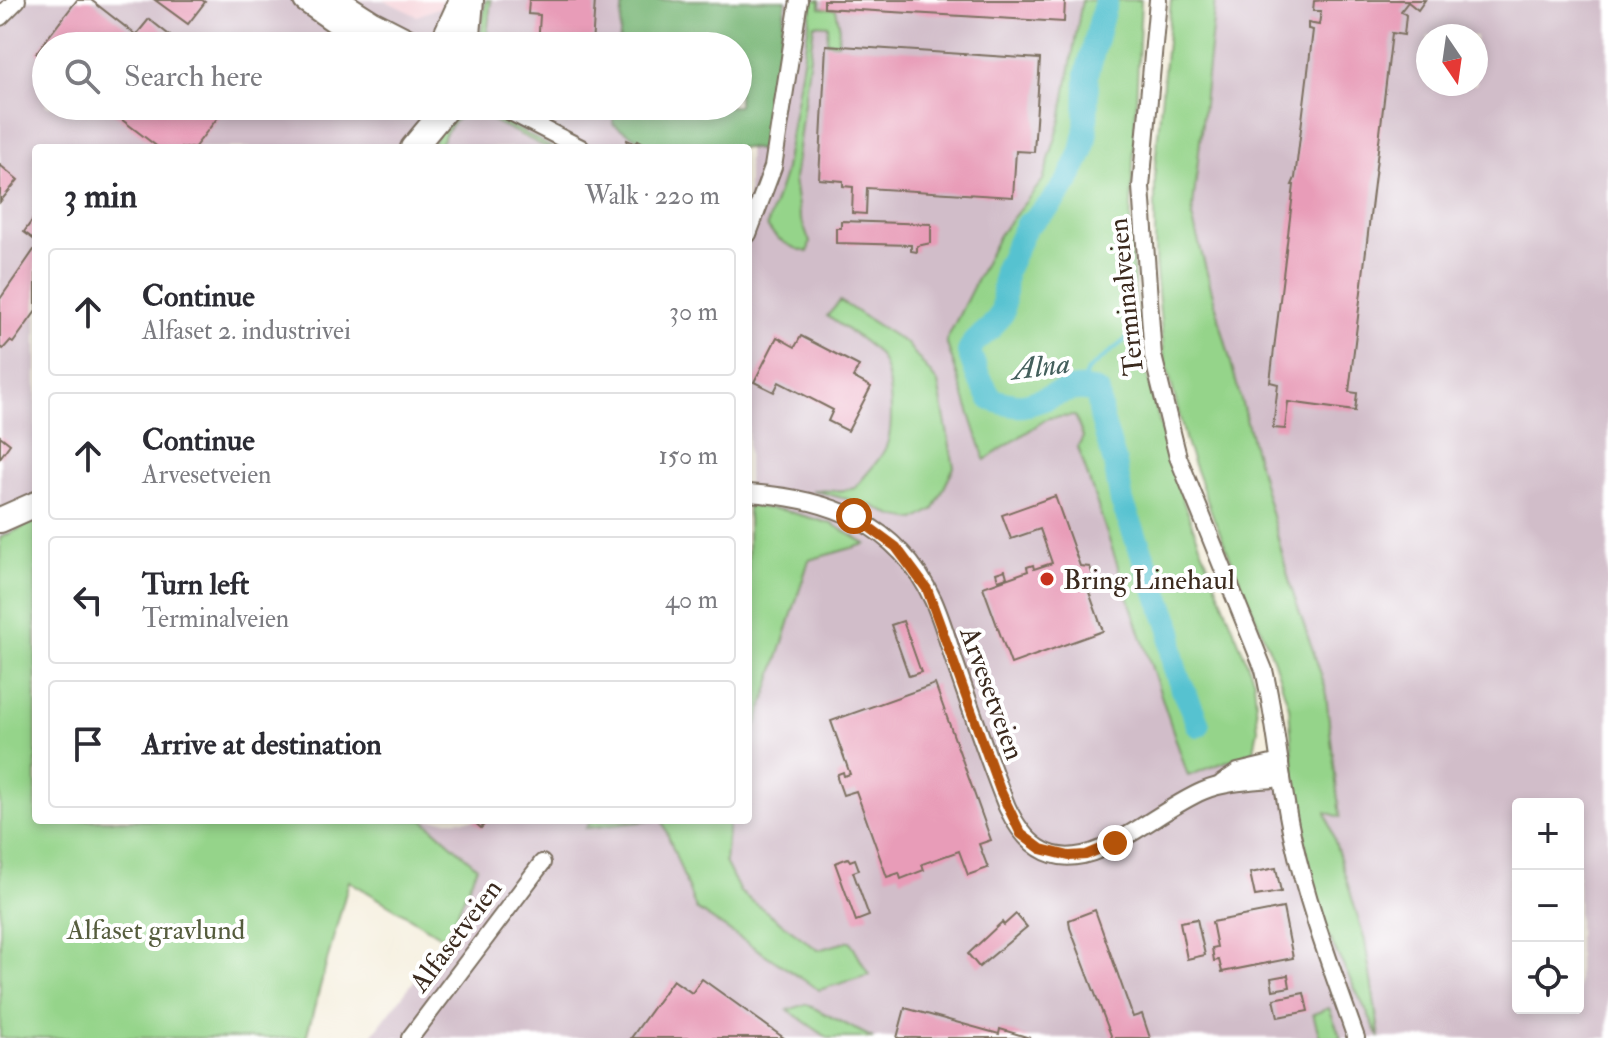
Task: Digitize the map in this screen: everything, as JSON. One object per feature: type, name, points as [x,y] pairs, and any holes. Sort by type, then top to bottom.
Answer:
[{"type":"main road","points":[[306,0],[352,32]]},
{"type":"main road","points":[[336,0],[390,32]]},
{"type":"main road","points":[[447,32],[462,0]]},
{"type":"main road","points":[[468,32],[471,0]]},
{"type":"main road","points":[[415,144],[421,120]]},
{"type":"main road","points":[[416,144],[436,120]]},
{"type":"main road","points":[[0,520],[32,506]]},
{"type":"street","points":[[0,17],[17,0]]},
{"type":"street","points":[[752,223],[773,167],[799,0]]},
{"type":"street","name":"Terminalveien","points":[[1158,0],[1141,187],[1153,356],[1178,457],[1264,670],[1304,885],[1356,1038]]},
{"type":"street","points":[[526,120],[573,144]]},
{"type":"street","name":"Arvesetveien","points":[[752,493],[804,499],[854,516],[882,535],[907,560],[933,601],[1004,799],[1021,834],[1041,849],[1069,856],[1098,851],[1181,802],[1220,785],[1238,772],[1281,770]]},
{"type":"street","name":"Alfasetveien","points":[[410,1038],[542,863]]},
{"type":"shaded area","points":[[0,0],[384,0],[417,16],[440,7],[442,0],[1082,0],[1061,120],[1043,180],[999,235],[985,459],[1048,418],[1075,416],[1188,776],[1254,751],[1292,745],[1296,801],[1379,1037],[1365,941],[1326,811],[1339,816],[1325,686],[1291,587],[1192,217],[1215,0],[1608,0],[1608,1038],[370,1038],[446,939],[477,868],[428,824],[752,824],[752,144],[32,144],[32,523],[0,538]]},
{"type":"shaded area","points":[[384,0],[442,0],[440,7],[417,17]]},
{"type":"green space","points":[[486,0],[491,0],[488,32],[481,32]]},
{"type":"green space","points":[[623,0],[786,0],[765,151],[752,149],[752,144],[646,144],[613,124],[613,120],[752,120],[752,32],[620,32]]},
{"type":"green space","points":[[813,0],[820,0],[820,8],[836,9],[839,24],[838,43],[827,42],[828,25],[814,24],[794,180],[799,214],[810,242],[808,252],[784,243],[767,226],[784,174]]},
{"type":"green space","points":[[1082,0],[1141,0],[1130,230],[1144,361],[1169,459],[1186,509],[1254,680],[1258,729],[1254,751],[1188,776],[1078,447],[1083,437],[1075,416],[1048,418],[985,460],[946,341],[999,235],[1043,180],[1061,120]]},
{"type":"green space","points":[[1171,0],[1215,0],[1192,217],[1291,587],[1325,686],[1340,817],[1326,812],[1365,941],[1380,1038],[1322,924],[1296,801],[1289,707],[1273,658],[1214,519],[1187,446],[1164,355],[1155,262],[1155,164]]},
{"type":"green space","points":[[449,120],[456,120],[440,144],[432,144]]},
{"type":"green space","points":[[491,120],[501,120],[546,144],[539,144]]},
{"type":"green space","points":[[840,301],[907,344],[938,383],[954,467],[934,509],[915,520],[812,490],[855,488],[885,449],[890,428],[889,386],[882,361],[866,343],[827,316]]},
{"type":"green space","points":[[752,506],[783,510],[832,524],[866,544],[809,560],[752,740]]},
{"type":"green space","name":"Alfaset gravlund","points":[[32,523],[32,824],[429,824],[477,867],[446,939],[349,881],[306,1038],[0,1038],[0,538]]},
{"type":"green space","points":[[588,824],[622,824],[586,828]]},
{"type":"green space","points":[[664,824],[729,824],[725,862],[740,892],[818,950],[850,941],[869,975],[819,990],[696,909]]},
{"type":"green space","points":[[806,1004],[873,1038],[828,1038],[788,1010]]},
{"type":"green space","points":[[1329,1008],[1341,1038],[1320,1038],[1313,1014]]},
{"type":"building","points":[[77,0],[91,0],[132,32],[52,32]]},
{"type":"building","points":[[155,0],[202,0],[205,2],[188,24]]},
{"type":"building","points":[[529,0],[595,0],[593,32],[539,32],[540,15],[528,14]]},
{"type":"building","points":[[824,0],[1065,0],[1064,22],[824,8]]},
{"type":"building","points":[[1425,0],[1418,10],[1408,2],[1401,11],[1406,15],[1404,35],[1392,33],[1349,392],[1357,393],[1355,411],[1288,402],[1285,429],[1273,428],[1278,384],[1270,382],[1313,30],[1308,29],[1308,23],[1319,25],[1321,11],[1313,11],[1314,1]]},
{"type":"building","points":[[149,19],[165,32],[138,32]]},
{"type":"building","points":[[826,45],[1040,59],[1034,152],[1016,151],[1013,197],[867,188],[866,214],[852,213],[853,187],[843,186],[843,181],[819,179]]},
{"type":"building","points":[[122,120],[216,120],[197,144],[154,144]]},
{"type":"building","points":[[0,165],[18,180],[0,202]]},
{"type":"building","points":[[32,221],[32,238],[24,232]]},
{"type":"building","points":[[841,221],[931,224],[931,243],[917,246],[917,252],[911,251],[911,245],[836,243],[836,228],[841,228]]},
{"type":"building","points":[[32,253],[32,317],[13,343],[10,341],[3,349],[0,347],[0,299]]},
{"type":"building","points":[[801,336],[859,366],[853,377],[871,387],[848,431],[828,421],[833,410],[779,382],[774,392],[754,382],[777,337],[795,347]]},
{"type":"building","points":[[0,436],[10,444],[0,458]]},
{"type":"building","name":"Bring Linehaul","points":[[1055,496],[1080,566],[1090,567],[1094,578],[1085,581],[1103,631],[1011,664],[983,587],[1028,571],[1027,567],[1033,565],[1034,569],[1052,563],[1040,529],[1011,539],[1002,515]]},
{"type":"building","points":[[1005,570],[1007,577],[998,580],[996,573]]},
{"type":"building","points":[[903,621],[921,672],[909,676],[891,625]]},
{"type":"building","points":[[935,684],[991,840],[979,844],[988,868],[968,875],[959,851],[922,864],[924,870],[901,879],[899,873],[887,877],[856,791],[843,795],[838,774],[850,774],[831,721]]},
{"type":"building","points":[[848,858],[850,861],[855,859],[859,870],[853,872],[869,916],[856,921],[835,863]]},
{"type":"building","points":[[1276,868],[1281,892],[1255,896],[1250,873]]},
{"type":"building","points":[[1283,908],[1293,958],[1222,972],[1219,960],[1214,961],[1212,948],[1217,947],[1212,922]]},
{"type":"building","points":[[1095,910],[1133,1017],[1142,1014],[1150,1038],[1112,1038],[1070,928],[1069,920]]},
{"type":"building","points":[[1016,914],[1027,927],[979,967],[968,954],[1002,922],[1004,925]]},
{"type":"building","points":[[1197,919],[1205,955],[1187,959],[1180,922]]},
{"type":"building","points":[[1288,975],[1290,987],[1273,990],[1271,978]]},
{"type":"building","points":[[702,979],[784,1038],[631,1038],[673,980],[692,993]]},
{"type":"building","points":[[1304,993],[1308,1011],[1278,1017],[1274,999]]},
{"type":"building","points":[[905,1008],[999,1034],[1000,1029],[1030,1038],[897,1038]]},
{"type":"waterway","name":"Alna","points":[[1106,0],[1087,74],[1086,132],[1082,152],[1069,180],[1049,206],[1026,226],[1005,271],[1003,312],[991,328],[974,342],[969,352],[991,399],[999,402],[1023,405],[1079,389],[1098,393],[1122,502],[1172,631],[1175,668],[1198,725]]},
{"type":"waterway","points":[[1079,389],[1087,371],[1130,336]]},
{"type":"place","name":"Bring Linehaul","points":[[1047,579]]},
{"type":"route","points":[[854,516],[896,547],[927,589],[1000,790],[1021,834],[1041,849],[1069,856],[1086,855],[1115,843]]}]
